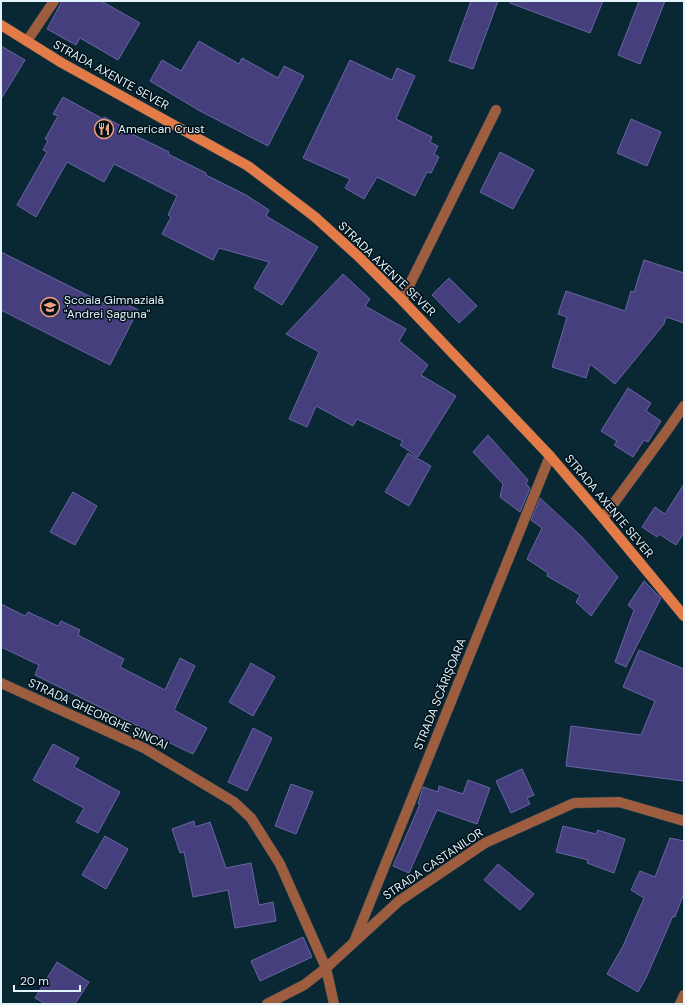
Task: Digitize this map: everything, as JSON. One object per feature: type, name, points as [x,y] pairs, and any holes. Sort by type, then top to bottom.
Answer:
[{"type":"main road","name":"STRADA AXENTE SEVER","points":[[1,25],[26,42],[62,63],[248,166],[315,217],[359,257],[402,300],[550,456],[684,616]]},
{"type":"street","points":[[26,42],[54,1]]},
{"type":"street","points":[[402,300],[496,110]]},
{"type":"street","points":[[603,518],[684,406]]},
{"type":"street","name":"STRADA SCĂRIȘOARA","points":[[354,942],[550,456]]},
{"type":"street","name":"STRADA GHEORGHE ȘINCAI","points":[[1,683],[144,748],[234,802],[251,818],[280,864],[326,968],[334,1004]]},
{"type":"street","name":"STRADA CASTANILOR","points":[[267,1004],[304,984],[326,968],[399,901],[485,843],[574,803],[619,802],[684,821]]},
{"type":"street","points":[[680,1004],[684,995]]},
{"type":"building","points":[[62,1],[101,1],[140,23],[118,60],[80,38],[76,45],[47,29]]},
{"type":"building","points":[[471,1],[498,1],[473,69],[449,61]]},
{"type":"building","points":[[510,1],[603,1],[590,33],[510,3]]},
{"type":"building","points":[[639,1],[665,1],[640,64],[618,55]]},
{"type":"building","points":[[199,41],[239,64],[242,58],[278,78],[284,66],[304,76],[268,146],[200,111],[150,81],[162,60],[181,71]]},
{"type":"building","points":[[1,46],[25,60],[1,99]]},
{"type":"building","points":[[350,60],[392,80],[397,68],[415,76],[396,119],[432,137],[430,142],[438,146],[434,154],[439,157],[431,173],[427,172],[415,196],[377,177],[364,199],[345,188],[350,179],[303,158]]},
{"type":"building","points":[[63,97],[103,119],[104,117],[131,131],[130,133],[169,152],[168,154],[246,195],[269,210],[266,216],[318,247],[282,305],[254,288],[269,262],[219,248],[213,260],[162,234],[171,217],[168,215],[177,196],[114,164],[104,182],[67,162],[36,217],[17,205],[47,152],[43,150],[48,141],[45,139],[58,116],[53,114]]},
{"type":"building","points":[[631,119],[661,132],[647,166],[617,153]]},
{"type":"building","points":[[500,152],[534,170],[513,209],[480,192]]},
{"type":"building","points":[[1,252],[109,306],[113,297],[138,310],[110,365],[1,310]]},
{"type":"building","points":[[644,260],[684,273],[684,323],[666,317],[664,324],[615,384],[590,364],[586,378],[552,367],[567,317],[558,314],[566,291],[625,311],[631,291],[634,292]]},
{"type":"building","points":[[343,274],[370,299],[365,306],[406,329],[399,341],[428,365],[421,375],[456,396],[418,457],[400,445],[403,441],[357,419],[353,426],[316,406],[307,427],[289,419],[319,352],[286,334]]},
{"type":"building","points":[[449,278],[477,306],[459,323],[432,295]]},
{"type":"building","points":[[628,388],[651,403],[646,411],[661,421],[648,442],[644,440],[633,457],[614,445],[617,441],[601,431]]},
{"type":"building","points":[[488,435],[528,480],[526,484],[530,488],[520,512],[500,497],[503,484],[473,452]]},
{"type":"building","points":[[408,453],[431,466],[409,506],[385,492]]},
{"type":"building","points":[[684,484],[684,533],[676,545],[659,534],[657,537],[642,527],[655,507],[665,514]]},
{"type":"building","points":[[73,492],[97,506],[75,545],[50,532]]},
{"type":"building","points":[[540,498],[581,536],[618,577],[591,616],[576,602],[580,595],[547,576],[548,573],[527,559],[542,528],[531,520]]},
{"type":"building","points":[[644,581],[661,598],[626,667],[615,662],[634,610],[628,605]]},
{"type":"building","points":[[1,604],[25,616],[28,612],[58,626],[61,621],[80,630],[78,635],[124,659],[120,667],[165,690],[180,658],[195,666],[174,710],[207,728],[193,754],[35,675],[39,665],[1,647]]},
{"type":"building","points":[[639,650],[684,669],[684,781],[566,766],[571,726],[641,735],[655,701],[623,687]]},
{"type":"building","points":[[251,663],[275,677],[253,716],[229,702]]},
{"type":"building","points":[[253,728],[272,738],[247,791],[228,782]]},
{"type":"building","points":[[53,744],[79,758],[74,767],[120,792],[98,833],[76,822],[84,808],[33,780]]},
{"type":"building","points":[[522,769],[534,795],[527,798],[530,804],[511,813],[496,781]]},
{"type":"building","points":[[468,780],[490,788],[477,824],[437,810],[409,873],[393,866],[420,804],[418,804],[423,787],[438,792],[439,786],[463,794]]},
{"type":"building","points":[[291,784],[313,792],[296,834],[275,826]]},
{"type":"building","points":[[194,821],[195,827],[210,822],[226,868],[251,863],[259,905],[273,902],[276,921],[235,928],[228,890],[193,897],[184,852],[180,853],[172,829]]},
{"type":"building","points":[[563,826],[596,834],[598,830],[625,839],[614,873],[587,863],[588,860],[556,852]]},
{"type":"building","points":[[105,836],[128,849],[106,889],[82,875]]},
{"type":"building","points":[[670,838],[684,841],[684,893],[675,917],[673,916],[646,978],[638,992],[607,974],[623,946],[644,898],[631,890],[640,871],[655,877]]},
{"type":"building","points":[[498,864],[534,894],[520,910],[484,880]]},
{"type":"building","points":[[303,937],[312,957],[260,981],[251,961]]},
{"type":"building","points":[[57,962],[89,982],[75,1004],[46,1004],[35,998]]},
{"type":"place","name":"American Crust","points":[[104,129]]},
{"type":"place","name":"Școala Gimnazială \"Andrei Șaguna\"","points":[[50,307]]}]
